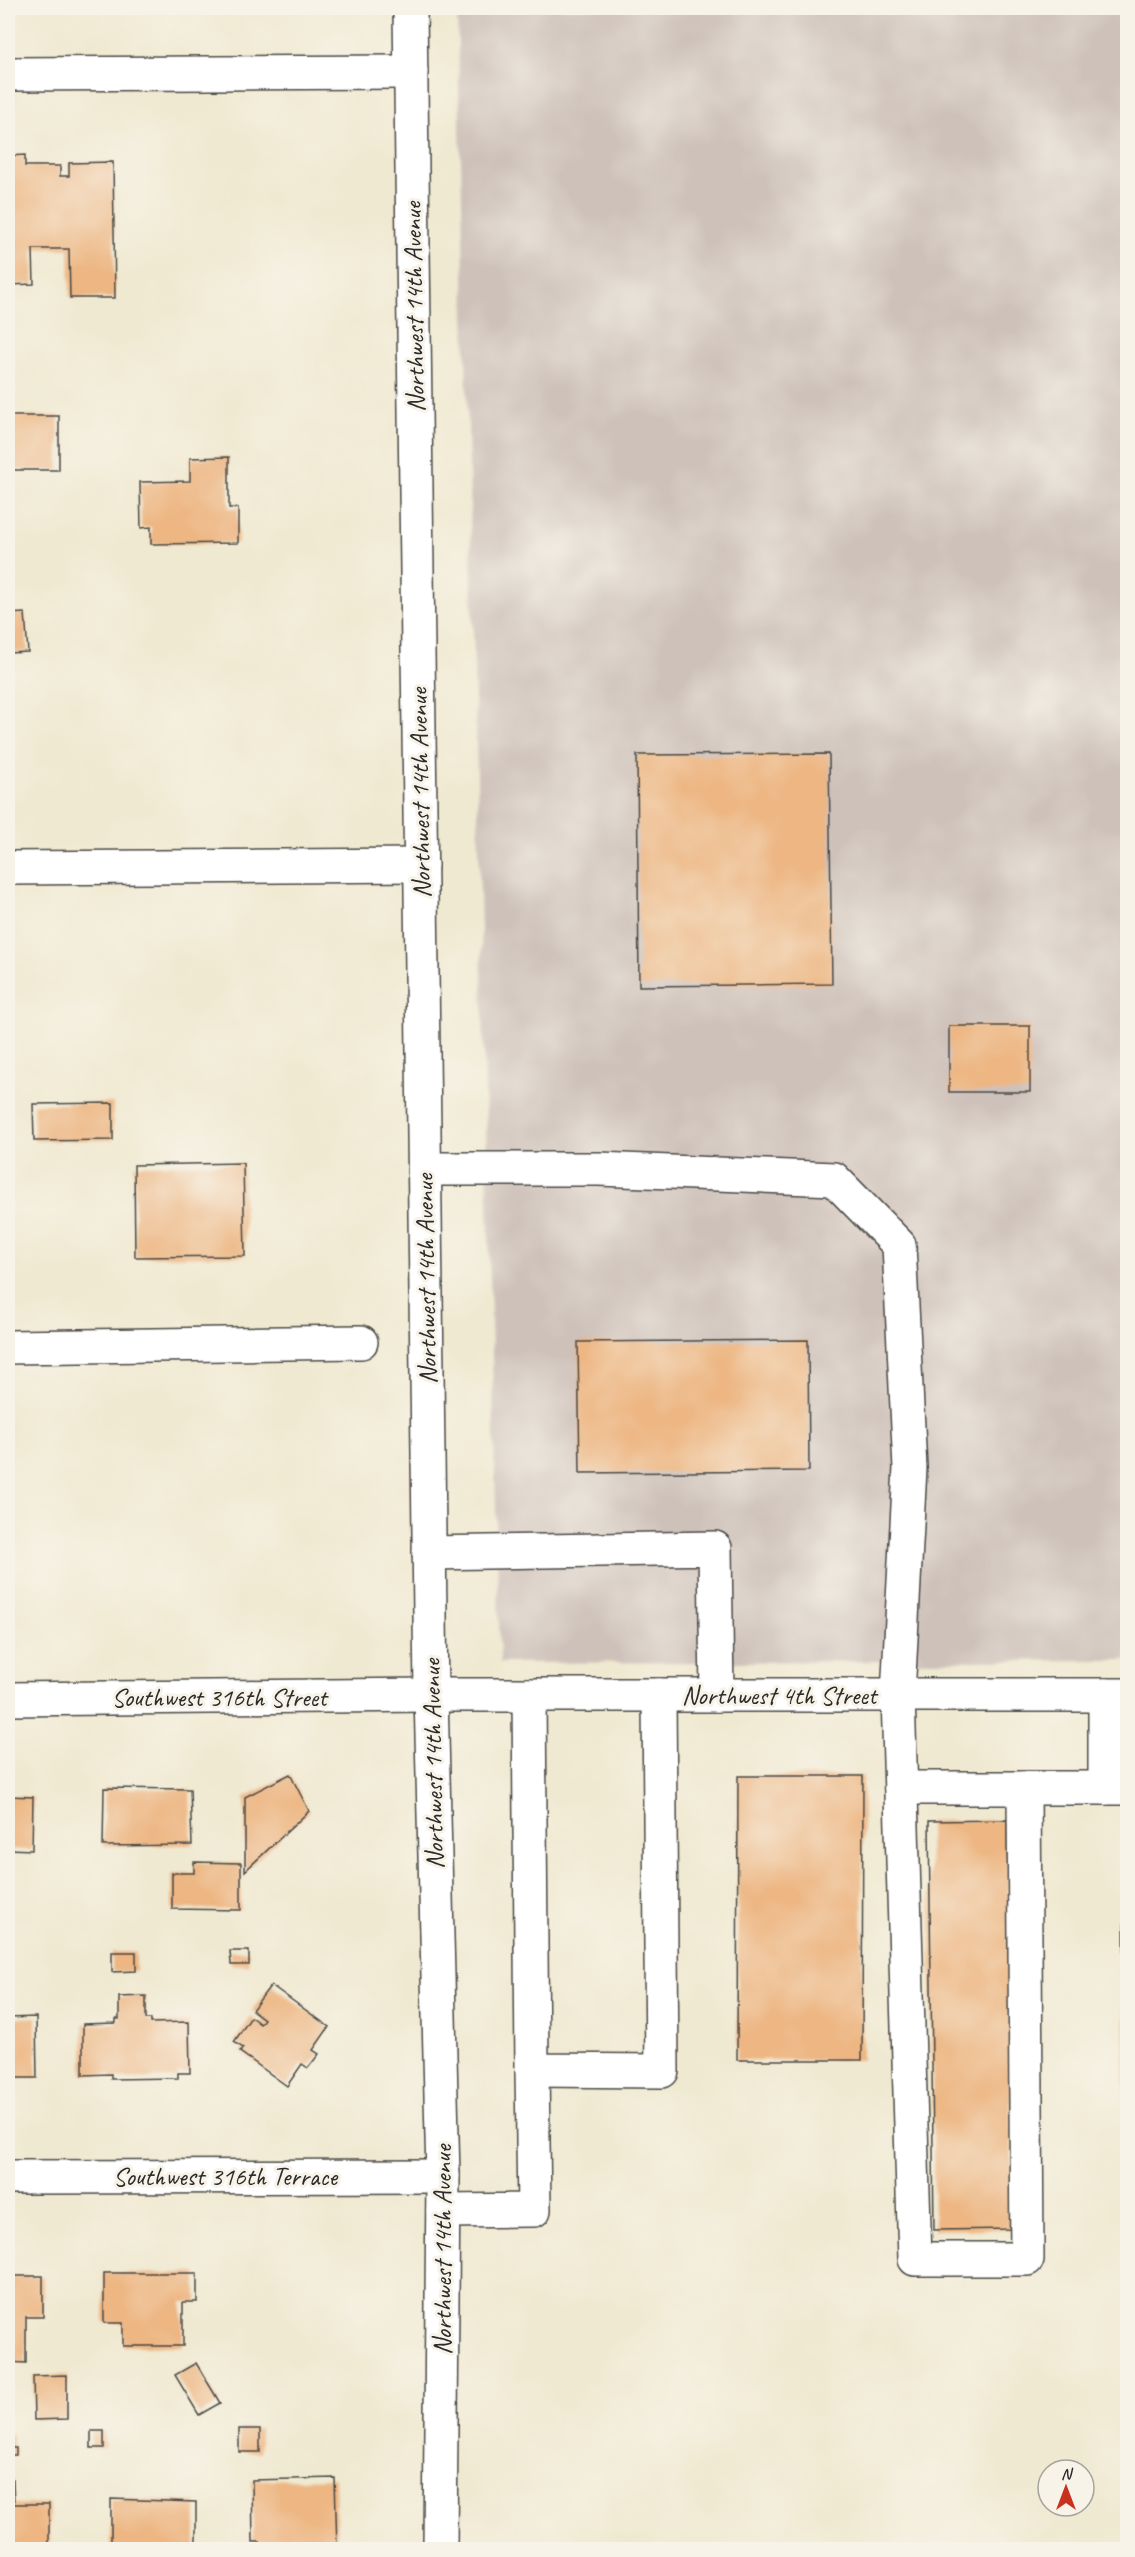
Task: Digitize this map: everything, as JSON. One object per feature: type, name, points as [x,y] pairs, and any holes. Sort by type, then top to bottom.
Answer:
[{"type":"street","name":"Northwest 14th Avenue","points":[[410,8],[430,1695],[443,2176],[440,2550]]},
{"type":"street","points":[[8,74],[411,72]]},
{"type":"street","points":[[8,868],[421,865]]},
{"type":"street","points":[[424,1169],[599,1169],[834,1179],[899,1245],[910,1468],[898,1695],[915,2259],[1027,2259],[1024,1788]]},
{"type":"street","points":[[8,1347],[361,1342]]},
{"type":"street","points":[[429,1553],[715,1548],[717,1695]]},
{"type":"street","name":"Northwest 4th Street","points":[[430,1695],[1116,1695]]},
{"type":"street","name":"Southwest 316th Street","points":[[8,1699],[430,1695]]},
{"type":"street","points":[[443,2211],[534,2210],[529,1695]]},
{"type":"street","points":[[532,2070],[662,2071],[659,1695]]},
{"type":"street","points":[[901,1788],[1116,1788],[1116,1695]]},
{"type":"street","name":"Southwest 316th Terrace","points":[[8,2177],[443,2176]]},
{"type":"shaded area","points":[[457,8],[1127,8],[1127,1660],[500,1663]]},
{"type":"building","points":[[25,155],[25,166],[60,166],[60,176],[69,176],[69,163],[113,162],[115,298],[70,298],[69,249],[33,249],[34,284],[8,285],[8,156]]},
{"type":"building","points":[[8,416],[59,416],[59,470],[8,470]]},
{"type":"building","points":[[229,457],[229,508],[238,508],[238,543],[151,544],[151,527],[141,528],[140,482],[190,481],[190,458]]},
{"type":"building","points":[[25,613],[28,652],[8,653],[8,614]]},
{"type":"building","points":[[829,754],[832,984],[639,986],[637,755]]},
{"type":"building","points":[[949,1026],[1030,1026],[1030,1092],[949,1092]]},
{"type":"building","points":[[113,1103],[113,1140],[34,1141],[33,1104]]},
{"type":"building","points":[[243,1163],[245,1256],[135,1257],[134,1165]]},
{"type":"building","points":[[808,1340],[809,1471],[580,1473],[578,1342]]},
{"type":"building","points":[[290,1774],[309,1811],[245,1871],[245,1797]]},
{"type":"building","points":[[738,1776],[863,1776],[862,2060],[737,2060]]},
{"type":"building","points":[[104,1788],[190,1789],[192,1845],[103,1846]]},
{"type":"building","points":[[8,1796],[33,1797],[32,1850],[8,1849]]},
{"type":"building","points":[[1007,1820],[1013,2229],[934,2230],[929,1821]]},
{"type":"building","points":[[1124,1849],[1128,1849],[1128,2280],[1125,2280]]},
{"type":"building","points":[[194,1862],[241,1863],[241,1910],[172,1909],[172,1873],[194,1873]]},
{"type":"building","points":[[230,1951],[249,1951],[249,1965],[231,1965]]},
{"type":"building","points":[[112,1952],[136,1952],[136,1971],[112,1972]]},
{"type":"building","points":[[271,1985],[329,2027],[313,2050],[319,2054],[308,2068],[302,2064],[287,2086],[240,2052],[243,2048],[234,2042],[251,2017],[260,2024],[264,2019],[252,2010]]},
{"type":"building","points":[[146,1996],[146,2019],[151,2019],[151,2023],[189,2022],[190,2073],[178,2073],[178,2078],[111,2079],[111,2074],[83,2075],[83,2024],[116,2023],[116,2019],[119,2019],[119,1997]]},
{"type":"building","points":[[36,2017],[37,2078],[8,2078],[8,2018]]},
{"type":"building","points":[[104,2273],[197,2273],[197,2302],[183,2302],[183,2346],[123,2346],[123,2323],[104,2323]]},
{"type":"building","points":[[8,2276],[43,2276],[43,2317],[26,2317],[26,2363],[8,2362]]},
{"type":"building","points":[[196,2363],[220,2403],[199,2415],[175,2375]]},
{"type":"building","points":[[67,2375],[67,2419],[34,2420],[33,2376]]},
{"type":"building","points":[[239,2429],[260,2429],[260,2452],[239,2452]]},
{"type":"building","points":[[91,2431],[104,2431],[104,2448],[91,2448]]},
{"type":"building","points":[[8,2434],[12,2434],[12,2448],[16,2448],[16,2455],[8,2455]]},
{"type":"building","points":[[335,2478],[337,2550],[261,2550],[260,2542],[253,2542],[252,2480]]},
{"type":"building","points":[[8,2479],[13,2479],[14,2504],[49,2504],[49,2550],[8,2550]]},
{"type":"building","points":[[111,2499],[196,2502],[196,2550],[111,2550]]}]
